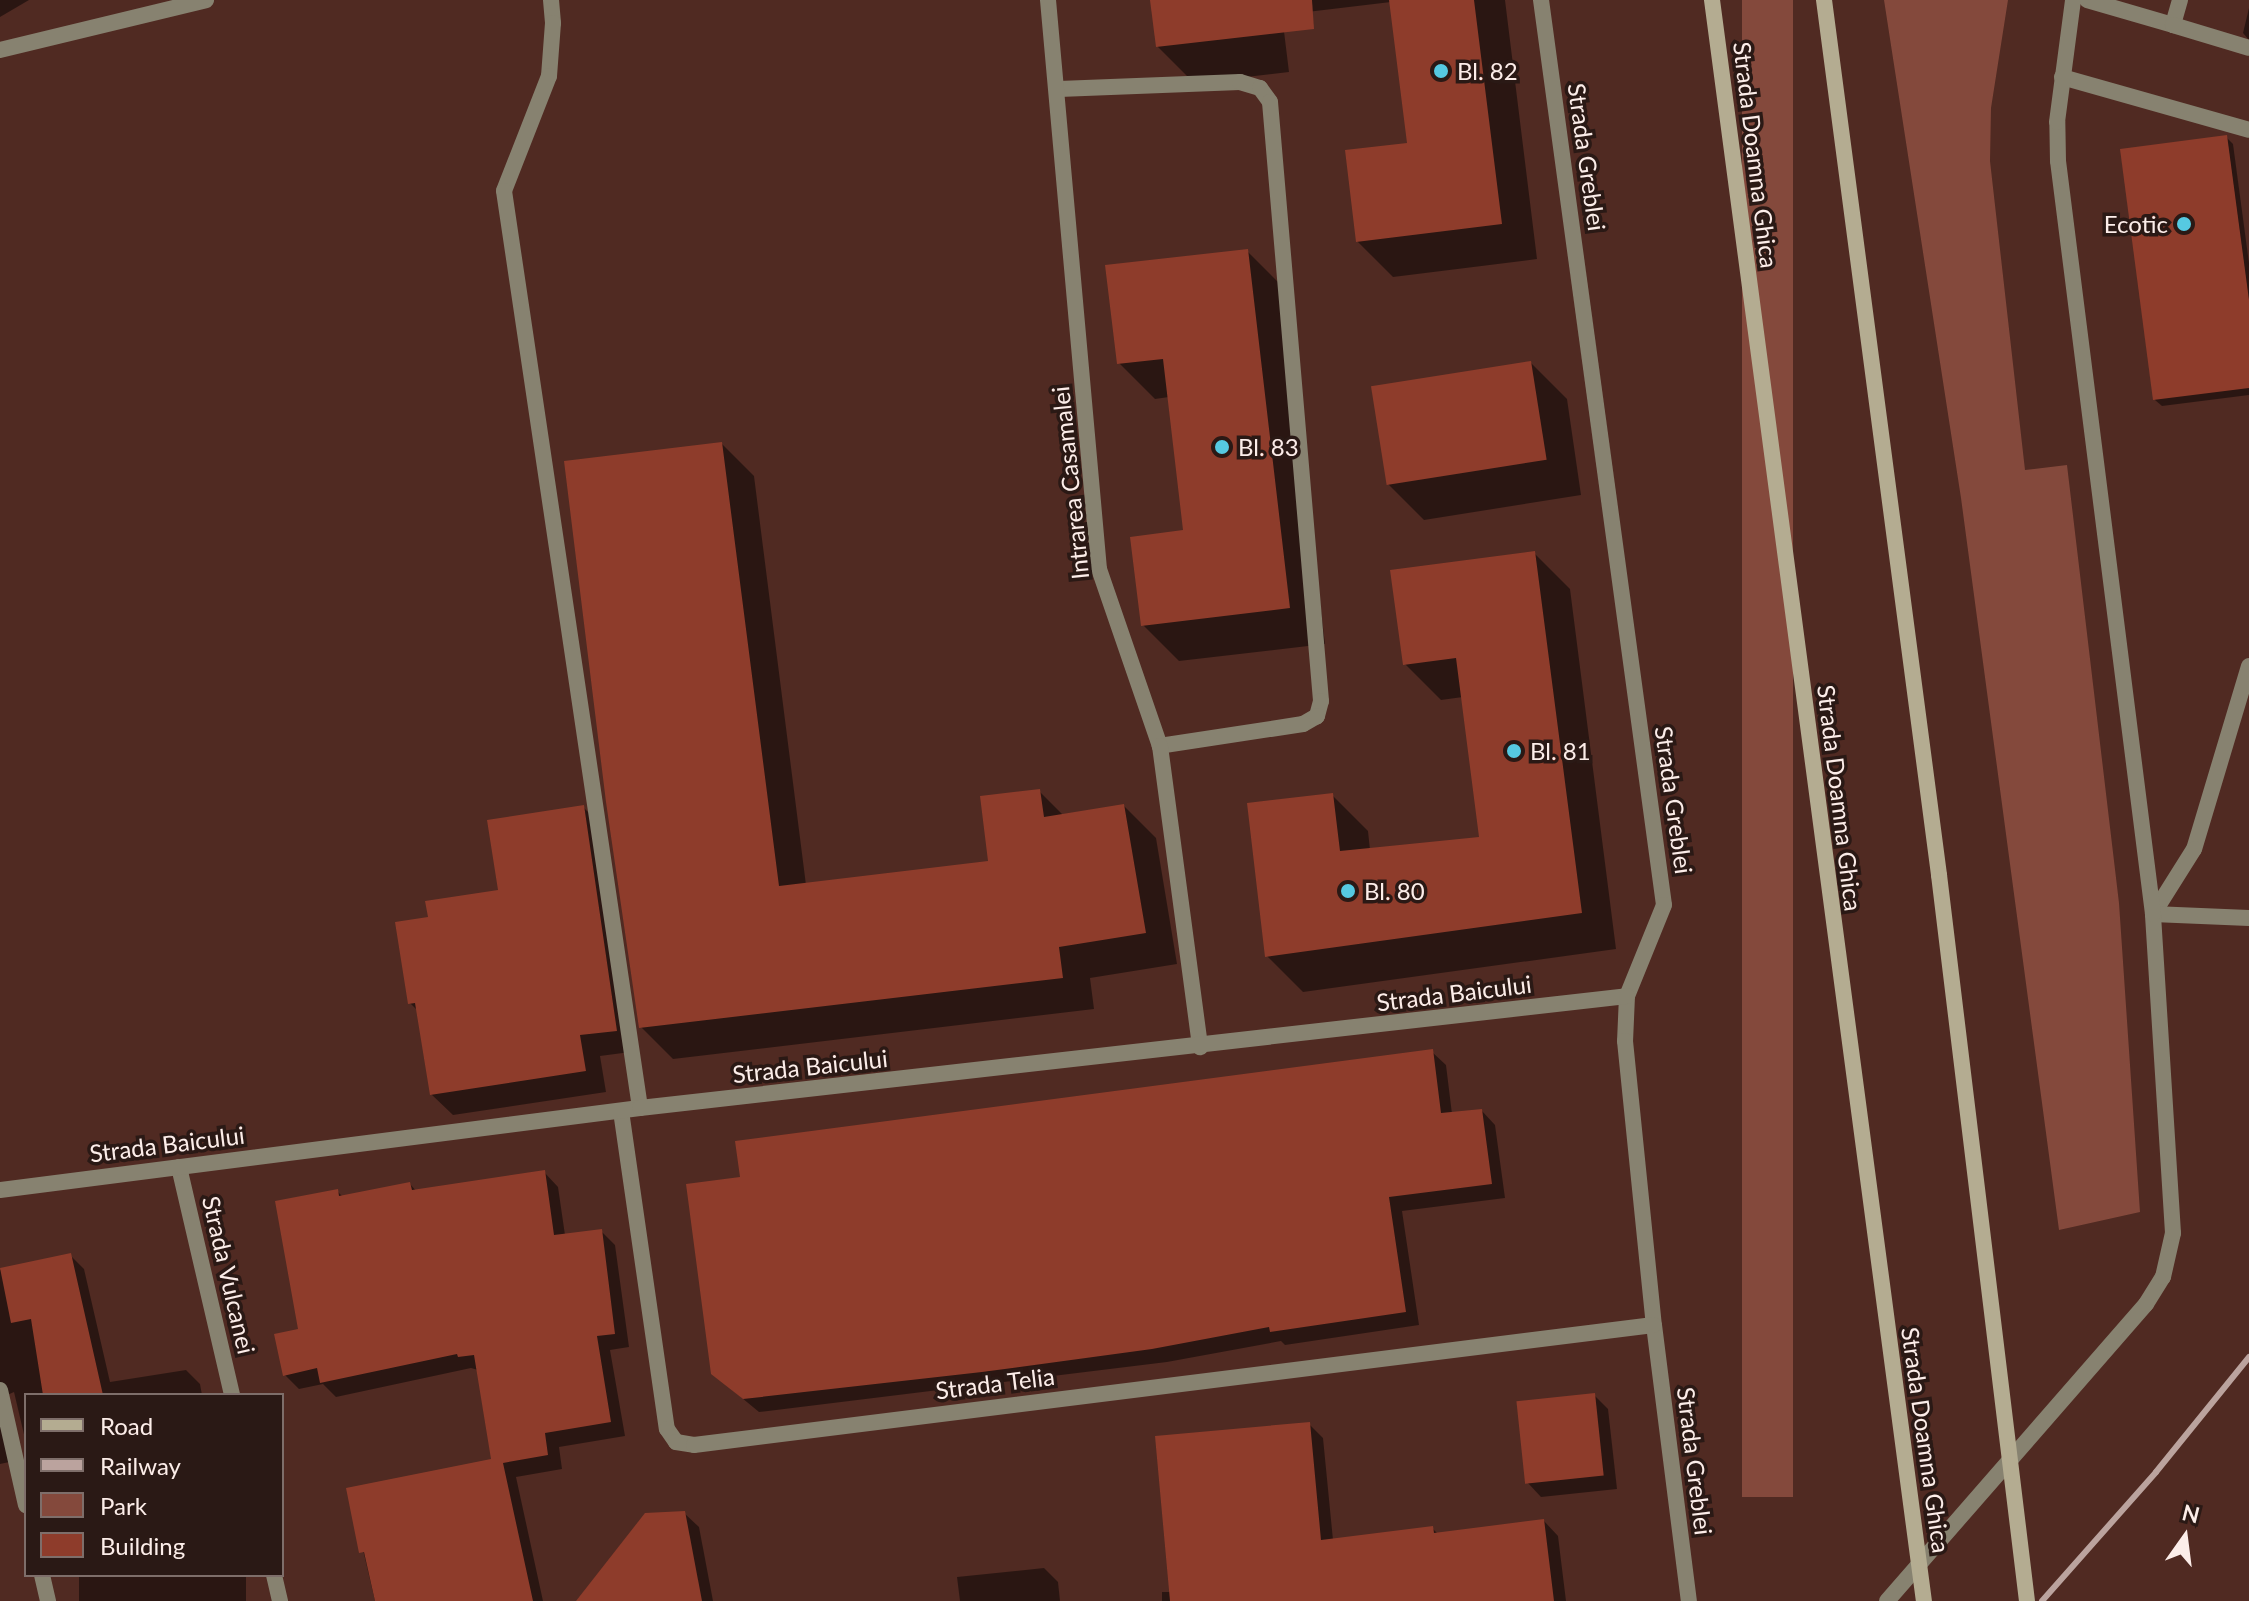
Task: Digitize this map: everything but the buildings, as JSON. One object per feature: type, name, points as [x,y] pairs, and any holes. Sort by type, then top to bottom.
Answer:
[{"type":"main road","points":[[1824,0],[1939,875],[2027,1601]]},
{"type":"main road","name":"Strada Doamna Ghica","points":[[1712,1],[1924,1601]]},
{"type":"street","points":[[0,50],[206,0]]},
{"type":"street","points":[[551,0],[553,23],[549,76],[504,191],[640,1108]]},
{"type":"street","name":"Intrarea Casamalei","points":[[1048,0],[1059,89],[1099,569],[1160,746],[1200,1047]]},
{"type":"street","name":"Strada Greblei","points":[[1541,0],[1664,905],[1627,996],[1625,1041],[1654,1325],[1689,1601]]},
{"type":"street","points":[[1887,1601],[2146,1304],[2163,1277],[2173,1233],[2153,914],[2058,161],[2062,77],[2073,0]]},
{"type":"street","points":[[2087,0],[2249,48]]},
{"type":"street","points":[[2173,25],[2180,0]]},
{"type":"street","points":[[2062,77],[2249,130]]},
{"type":"street","points":[[1059,89],[1240,82],[1260,88],[1270,102],[1321,701],[1317,716],[1303,724],[1160,746]]},
{"type":"street","points":[[2153,914],[2194,849],[2249,666]]},
{"type":"street","points":[[2153,914],[2249,918]]},
{"type":"street","name":"Strada Baicului","points":[[0,1190],[640,1108],[1200,1047],[1627,996]]},
{"type":"street","name":"Strada Telia","points":[[621,1111],[667,1429],[676,1442],[694,1445],[1654,1325]]},
{"type":"street","name":"Strada Vulcanei","points":[[179,1167],[232,1393]]},
{"type":"street","points":[[0,1390],[24,1496]]},
{"type":"street","points":[[42,1577],[48,1601]]},
{"type":"street","points":[[274,1577],[280,1601]]},
{"type":"green space","points":[[1742,0],[1793,0],[1793,1497],[1742,1497]]},
{"type":"green space","points":[[1884,0],[2008,0],[1991,108],[1990,161],[2025,470],[2067,465],[2119,903],[2140,1212],[2059,1230],[1961,498]]},
{"type":"railway","points":[[2042,1601],[2156,1472],[2249,1357]]},
{"type":"place","name":"Bl. 82","points":[[1441,71]]},
{"type":"place","name":"Ecotic","points":[[2184,224]]},
{"type":"place","name":"Bl. 83","points":[[1222,447]]},
{"type":"place","name":"Bl. 81","points":[[1514,751]]},
{"type":"place","name":"Bl. 80","points":[[1348,891]]}]
